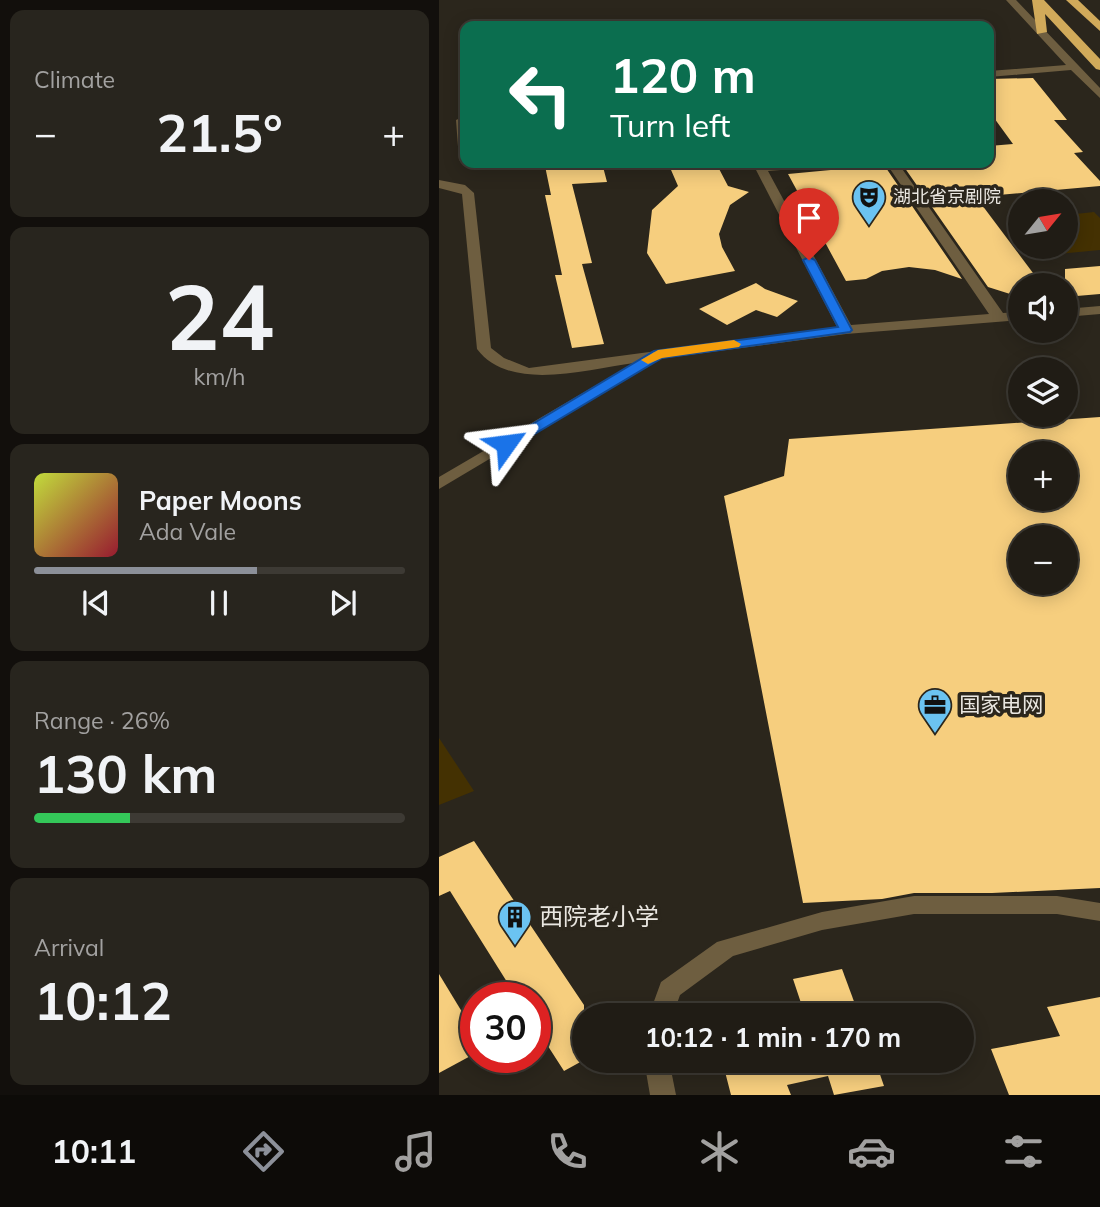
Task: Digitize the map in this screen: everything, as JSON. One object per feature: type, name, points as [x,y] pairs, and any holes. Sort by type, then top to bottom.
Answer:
[{"type":"highway","points":[[1038,0],[1041,32]]},
{"type":"highway","points":[[1038,0],[1100,66]]},
{"type":"highway","points":[[1072,0],[1100,28]]},
{"type":"street","points":[[1011,0],[1100,95]]},
{"type":"street","points":[[994,74],[1073,66]]},
{"type":"street","points":[[466,168],[484,349],[490,357],[516,369],[529,372],[846,330],[1008,317]]},
{"type":"street","points":[[761,168],[846,330]]},
{"type":"street","points":[[895,168],[999,318]]},
{"type":"street","points":[[439,184],[461,188],[468,193]]},
{"type":"street","points":[[1078,312],[1100,310]]},
{"type":"street","points":[[439,484],[658,354]]},
{"type":"street","points":[[665,1003],[670,989],[725,949],[822,921],[914,905],[1057,905],[1100,912]]},
{"type":"street","points":[[659,1073],[664,1095]]},
{"type":"shaded area","points":[[1094,212],[1100,218],[1100,250],[1078,252],[1078,214]]},
{"type":"shaded area","points":[[439,738],[474,791],[439,805]]},
{"type":"building","points":[[1033,78],[1067,120],[1054,120],[1083,152],[1074,153],[1100,181],[1100,186],[1008,189],[1008,194],[976,197],[1008,240],[1008,259],[1022,259],[1033,273],[1008,273],[1008,293],[988,287],[905,168],[994,168],[994,146],[1013,144],[994,118],[994,79]]},
{"type":"building","points":[[545,168],[603,168],[607,182],[572,184],[592,263],[582,264],[604,344],[572,348],[555,275],[562,275],[545,195],[551,195]]},
{"type":"building","points":[[670,168],[719,168],[728,186],[749,192],[730,205],[719,234],[722,247],[735,271],[666,284],[647,253],[652,210],[678,186]]},
{"type":"building","points":[[886,168],[962,279],[935,270],[909,267],[882,271],[866,279],[846,281],[788,174]]},
{"type":"building","points":[[1100,266],[1100,294],[1078,296],[1078,273],[1065,273],[1065,269]]},
{"type":"building","points":[[756,283],[798,301],[777,317],[756,310],[727,325],[699,309]]},
{"type":"building","name":"国家电网","points":[[1100,417],[1100,888],[914,893],[882,899],[803,903],[724,496],[784,476],[789,439],[1008,424],[1008,427],[1078,427],[1078,419]]},
{"type":"building","name":"西院老小学","points":[[474,841],[583,1003],[572,1003],[572,1067],[564,1071],[551,1051],[551,982],[507,982],[450,891],[439,896],[439,857]]},
{"type":"building","points":[[842,969],[855,1003],[801,1003],[793,979]]},
{"type":"building","points":[[439,974],[460,1009],[460,1062],[439,1073]]},
{"type":"building","points":[[1100,997],[1100,1095],[1009,1095],[991,1049],[1060,1036],[1047,1007]]},
{"type":"building","points":[[725,1073],[880,1073],[884,1086],[834,1095],[828,1076],[787,1085],[791,1095],[731,1095]]},
{"type":"slow traffic","points":[[648,360],[658,354],[734,344]]},
{"type":"place","name":"湖北省京剧院","points":[[869,227]]},
{"type":"place","name":"国家电网","points":[[935,735]]},
{"type":"place","name":"西院老小学","points":[[515,947]]},
{"type":"route","points":[[506,444],[658,354],[846,330],[809,260]]}]
